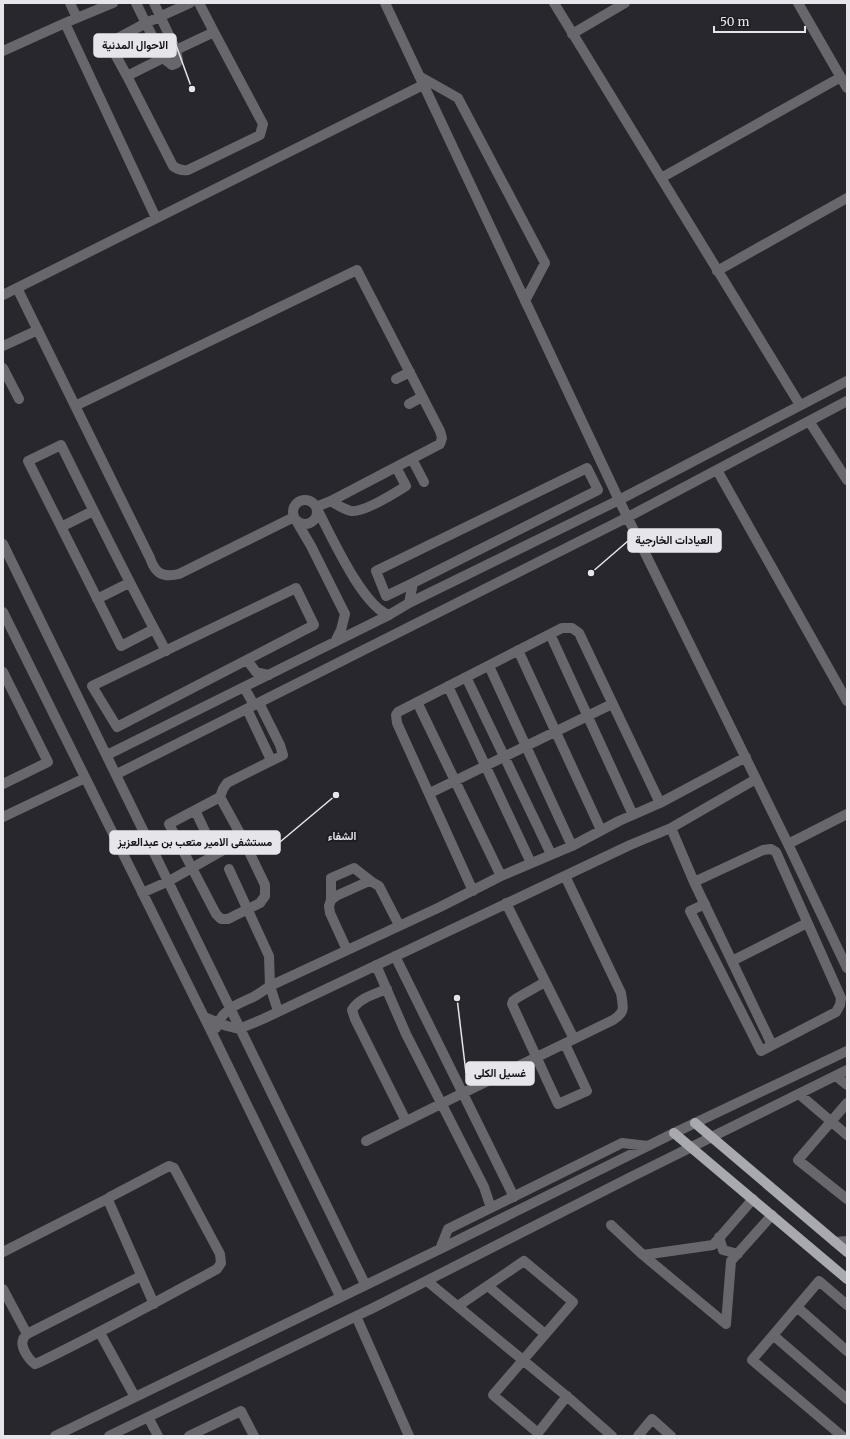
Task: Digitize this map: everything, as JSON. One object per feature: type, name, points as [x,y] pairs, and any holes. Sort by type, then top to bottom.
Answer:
[{"type":"main road","points":[[695,1123],[847,1252]]},
{"type":"main road","points":[[674,1133],[847,1279]]},
{"type":"street","points":[[70,3],[80,17]]},
{"type":"street","points":[[76,3],[80,17]]},
{"type":"street","points":[[3,51],[80,17],[99,6],[111,3]]},
{"type":"street","points":[[136,3],[163,58],[172,66],[177,63],[178,60],[176,50],[154,3]]},
{"type":"street","points":[[190,3],[109,43],[173,166],[181,170],[188,170],[260,135],[263,124],[198,3]]},
{"type":"street","points":[[385,3],[619,500],[746,757],[847,968]]},
{"type":"street","points":[[554,3],[800,405]]},
{"type":"street","points":[[572,34],[625,3]]},
{"type":"street","points":[[798,3],[847,88]]},
{"type":"street","points":[[65,23],[156,218]]},
{"type":"street","points":[[176,50],[214,32]]},
{"type":"street","points":[[127,76],[163,58]]},
{"type":"street","points":[[661,178],[841,77]]},
{"type":"street","points":[[3,295],[421,81]]},
{"type":"street","points":[[421,81],[458,98],[545,263],[525,301]]},
{"type":"street","points":[[718,271],[847,198]]},
{"type":"street","points":[[75,406],[357,270],[366,298],[410,372],[440,431],[442,438],[440,444],[316,507]]},
{"type":"street","points":[[17,288],[154,568],[162,575],[171,576],[179,574],[294,517]]},
{"type":"street","points":[[3,346],[38,330]]},
{"type":"street","points":[[3,368],[19,399]]},
{"type":"street","points":[[396,379],[410,372]]},
{"type":"street","points":[[107,755],[389,615],[409,603],[586,517],[847,381]]},
{"type":"street","points":[[409,404],[422,397]]},
{"type":"street","points":[[116,774],[628,517],[847,401]]},
{"type":"street","points":[[809,421],[847,480]]},
{"type":"street","points":[[154,629],[121,646],[28,461],[61,445],[129,584],[154,629],[166,651]]},
{"type":"street","points":[[412,459],[424,482]]},
{"type":"street","points":[[331,500],[343,508],[353,511],[368,507],[406,486],[396,467]]},
{"type":"street","points":[[587,468],[598,490],[413,583],[386,596],[376,571],[587,468]]},
{"type":"street","points":[[717,470],[847,701]]},
{"type":"street","points":[[335,642],[342,630],[345,614],[294,517],[293,513],[295,506],[300,501],[309,500],[316,507],[355,581],[372,604],[382,612],[389,615]]},
{"type":"street","points":[[567,505],[586,517]]},
{"type":"street","points":[[294,517],[297,521],[309,523],[315,518],[317,511],[316,507]]},
{"type":"street","points":[[61,527],[93,510]]},
{"type":"street","points":[[3,544],[365,1284]]},
{"type":"street","points":[[409,603],[413,583]]},
{"type":"street","points":[[97,599],[129,584]]},
{"type":"street","points":[[296,588],[314,625],[117,727],[92,686],[166,651],[296,588]]},
{"type":"street","points":[[3,612],[213,1035],[340,1296]]},
{"type":"street","points":[[473,891],[396,719],[396,715],[398,712],[417,702],[562,628],[572,628],[579,633],[660,803]]},
{"type":"street","points":[[550,634],[633,815]]},
{"type":"street","points":[[518,650],[601,830]]},
{"type":"street","points":[[247,660],[256,672],[269,675]]},
{"type":"street","points":[[489,666],[572,846]]},
{"type":"street","points":[[3,672],[48,762],[3,784]]},
{"type":"street","points":[[466,677],[551,854]]},
{"type":"street","points":[[448,686],[531,864]]},
{"type":"street","points":[[220,797],[243,839],[265,885],[265,896],[260,903],[228,919],[221,919],[216,914],[169,824],[220,797],[227,782],[283,755],[283,751],[254,706],[244,687]]},
{"type":"street","points":[[417,702],[501,876]]},
{"type":"street","points":[[430,793],[612,704]]},
{"type":"street","points":[[254,706],[271,760]]},
{"type":"street","points":[[213,1035],[222,1015],[230,1008],[253,997],[270,986],[473,891],[501,876],[572,846],[601,830],[660,803],[746,757]]},
{"type":"street","points":[[3,817],[85,778]]},
{"type":"street","points":[[204,1017],[239,1029],[630,845],[671,828],[756,778]]},
{"type":"street","points":[[195,810],[210,842]]},
{"type":"street","points":[[788,844],[847,814]]},
{"type":"street","points":[[671,828],[694,882],[772,1045]]},
{"type":"street","points":[[142,893],[169,881],[243,839]]},
{"type":"street","points":[[694,882],[763,850],[771,849],[776,852],[841,998],[840,1005],[836,1012],[760,1052],[690,911],[705,904]]},
{"type":"street","points":[[347,950],[330,913],[331,878],[354,868],[379,886],[399,925]]},
{"type":"street","points":[[229,869],[269,956],[270,986],[278,1011]]},
{"type":"street","points":[[366,1142],[441,1103],[569,1042],[621,1015],[623,1008],[621,993],[565,876]]},
{"type":"street","points":[[331,900],[336,896],[368,882],[372,882]]},
{"type":"street","points":[[506,903],[545,982],[587,1091],[558,1104],[512,1004],[517,998],[545,982]]},
{"type":"street","points":[[732,961],[807,923]]},
{"type":"street","points":[[395,956],[514,1196]]},
{"type":"street","points":[[376,965],[406,1034],[484,1187],[492,1208]]},
{"type":"street","points":[[387,989],[360,1001],[352,1010],[354,1019],[406,1121]]},
{"type":"street","points":[[55,1436],[340,1296],[440,1249],[674,1133],[847,1051]]},
{"type":"street","points":[[109,1436],[427,1281],[690,1147],[847,1070]]},
{"type":"street","points":[[836,1076],[847,1085]]},
{"type":"street","points":[[798,1094],[847,1135]]},
{"type":"street","points":[[847,1102],[798,1160],[847,1199]]},
{"type":"street","points":[[440,1249],[448,1229],[514,1196],[622,1143],[648,1146]]},
{"type":"street","points":[[3,1252],[170,1166],[174,1168],[220,1254],[221,1263],[217,1268],[100,1333],[35,1364],[30,1361],[22,1346],[23,1340],[27,1334],[141,1276]]},
{"type":"street","points":[[109,1198],[108,1200],[110,1205],[154,1304]]},
{"type":"street","points":[[643,1255],[713,1245],[752,1199]]},
{"type":"street","points":[[611,1225],[643,1255],[726,1324],[731,1262],[772,1215]]},
{"type":"street","points":[[719,1237],[723,1250],[738,1254]]},
{"type":"street","points":[[835,1242],[847,1241]]},
{"type":"street","points":[[458,1306],[524,1261],[572,1302],[494,1396],[538,1432],[567,1396]]},
{"type":"street","points":[[427,1281],[567,1396],[612,1436]]},
{"type":"street","points":[[842,1436],[752,1360],[819,1281],[847,1305]]},
{"type":"street","points":[[488,1286],[545,1334]]},
{"type":"street","points":[[3,1289],[27,1334]]},
{"type":"street","points":[[797,1307],[847,1350]]},
{"type":"street","points":[[356,1316],[409,1436]]},
{"type":"street","points":[[100,1333],[135,1397]]},
{"type":"street","points":[[773,1335],[847,1399]]},
{"type":"street","points":[[189,1436],[241,1411],[254,1436]]},
{"type":"street","points":[[148,1417],[158,1436]]},
{"type":"street","points":[[638,1436],[652,1419],[671,1436]]},
{"type":"street","points":[[124,1436],[130,1426]]},
{"type":"place","name":"الاحوال المدنية","points":[[192,89]]},
{"type":"place","name":"العيادات الخارجية","points":[[591,573]]},
{"type":"place","name":"مستشفى الامير متعب بن عبدالعزيز","points":[[336,795]]},
{"type":"place","name":"غسيل الكلى","points":[[457,998]]},
{"type":"district","name":"الشفاء","points":[[342,836]]}]
